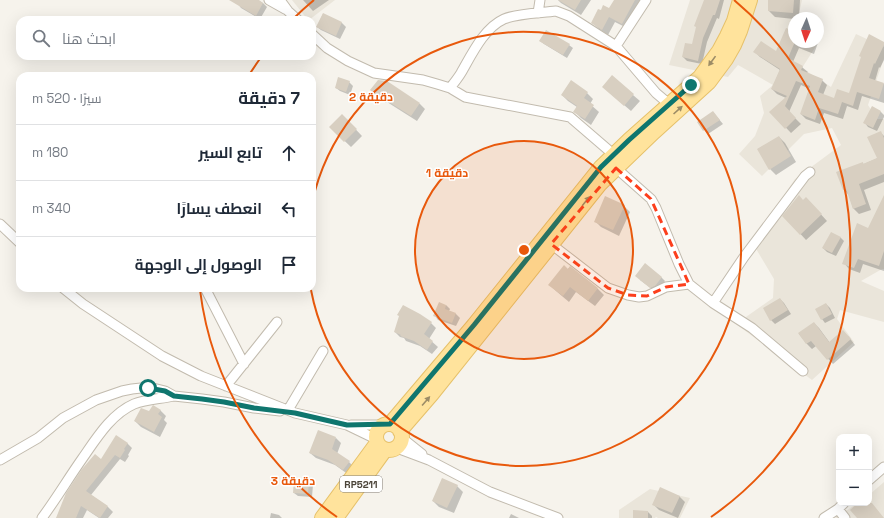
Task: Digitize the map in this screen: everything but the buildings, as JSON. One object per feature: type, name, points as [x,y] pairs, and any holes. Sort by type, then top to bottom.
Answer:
[{"type":"main road","name":"RP5211","points":[[336,518],[389,437],[432,394],[600,184],[614,161],[669,104],[700,77],[719,51],[734,22],[740,0]]},
{"type":"main road","name":"RP5211","points":[[322,518],[389,437],[474,325],[601,167],[614,161],[709,82],[726,59],[740,31],[750,0]]},
{"type":"street","points":[[269,0],[294,16]]},
{"type":"street","points":[[280,0],[288,11]]},
{"type":"street","points":[[538,13],[540,0]]},
{"type":"street","points":[[616,46],[646,0]]},
{"type":"street","points":[[450,88],[460,74],[474,48],[488,31],[498,22],[518,15],[556,11],[565,14],[616,46],[656,93],[669,104]]},
{"type":"street","points":[[316,38],[327,48],[348,61],[374,73],[423,80],[450,88],[465,97],[570,117],[651,199],[689,284],[713,303],[752,328],[803,371]]},
{"type":"street","points":[[713,303],[744,257],[805,176],[810,172]]},
{"type":"street","points":[[0,224],[16,239]]},
{"type":"street","points":[[551,244],[608,288],[628,295],[639,297],[647,296],[666,287],[689,284]]},
{"type":"street","points":[[68,292],[83,304],[162,356],[201,376],[291,412]]},
{"type":"street","points":[[207,292],[244,364]]},
{"type":"street","points":[[226,386],[277,322]]},
{"type":"street","points":[[291,412],[323,351]]},
{"type":"street","points":[[0,460],[38,438],[63,418],[96,400],[122,391],[142,388],[153,388],[165,391],[174,396]]},
{"type":"street","points":[[42,518],[99,435],[114,418],[134,404],[174,396],[291,412],[347,425],[389,437],[490,492],[558,518]]},
{"type":"street","points":[[347,425],[389,437]]},
{"type":"street","points":[[872,477],[884,467]]},
{"type":"street","points":[[824,518],[841,506],[845,518]]},
{"type":"highlighted area","points":[[616,168],[651,199],[689,284],[666,287],[647,296],[628,295],[608,288],[551,244]]},
{"type":"shaded area","points":[[292,0],[335,0],[314,16],[305,16]]},
{"type":"shaded area","points":[[690,0],[802,0],[799,12],[788,12],[788,48],[815,48],[802,68],[831,87],[856,34],[884,47],[884,58],[868,105],[877,119],[884,119],[884,269],[861,281],[884,291],[884,322],[840,310],[837,319],[854,342],[812,380],[736,324],[773,298],[774,279],[752,242],[795,179],[841,145],[832,128],[804,134],[762,176],[739,154],[755,136],[764,113],[760,96],[773,85],[738,65],[728,77],[669,65]]},
{"type":"shaded area","points":[[884,482],[884,518],[835,518],[853,506],[872,506],[872,492]]},
{"type":"shaded area","points":[[650,489],[690,498],[680,518],[619,518],[619,510]]},
{"type":"route","points":[[148,388],[165,391],[174,396],[295,413],[347,425],[390,424],[474,325],[601,167],[613,154],[691,85]]}]
